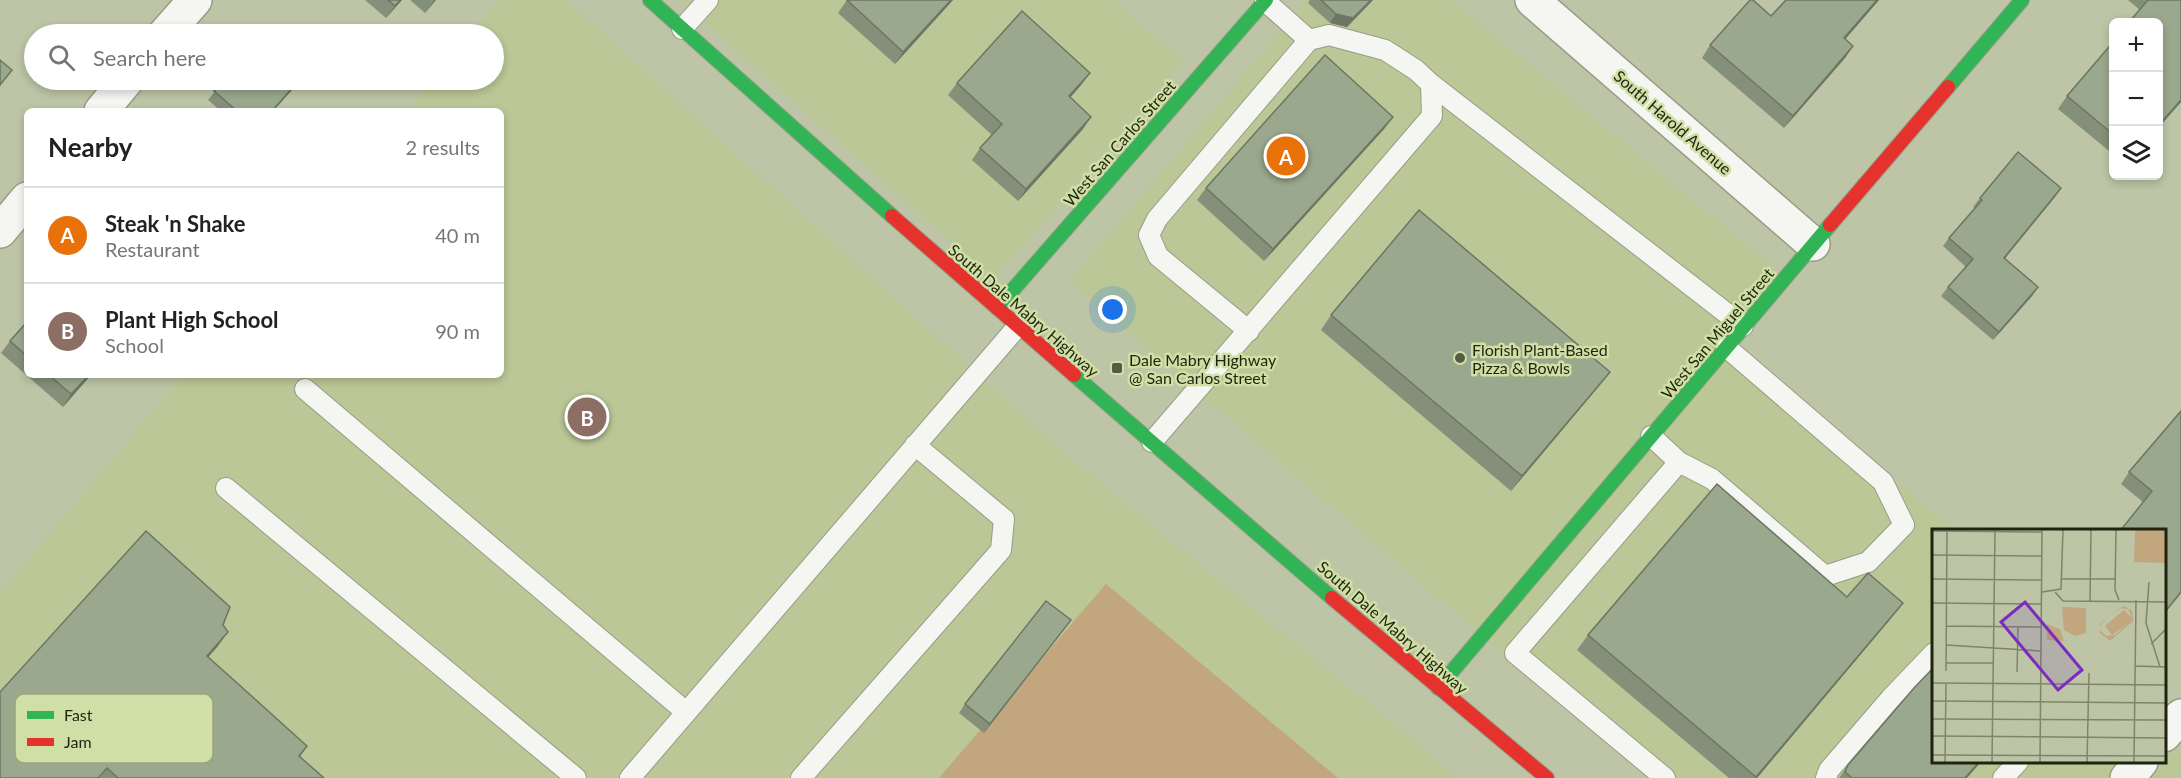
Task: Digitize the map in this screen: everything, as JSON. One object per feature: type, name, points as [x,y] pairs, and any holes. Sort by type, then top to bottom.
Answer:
[{"type":"street","points":[[174,24],[195,0]]},
{"type":"street","name":"South Dale Mabry Highway","points":[[650,0],[997,308],[1438,688],[1547,778]]},
{"type":"street","name":"South Harold Avenue","points":[[1532,0],[1813,244]]},
{"type":"street","name":"West San Miguel Street","points":[[1438,688],[2022,0]]},
{"type":"street","name":"West San Carlos Street","points":[[997,308],[1265,1]]},
{"type":"street","points":[[104,108],[119,90]]},
{"type":"street","points":[[0,231],[24,203]]},
{"type":"street","points":[[2166,733],[2181,716]]},
{"type":"lane","points":[[682,28],[708,0]]},
{"type":"lane","points":[[1265,1],[1309,40]]},
{"type":"lane","points":[[1249,331],[1158,256],[1149,235],[1157,219],[1309,40],[1329,35],[1385,50],[1416,70],[1743,326]]},
{"type":"lane","points":[[1152,442],[1432,116],[1431,84]]},
{"type":"lane","points":[[630,778],[1018,326]]},
{"type":"lane","points":[[1651,436],[1679,462],[1712,479],[1825,576],[1868,562],[1904,525],[1883,482],[1726,347]]},
{"type":"lane","points":[[305,389],[686,712]]},
{"type":"lane","points":[[801,778],[1001,550],[1004,519],[915,445]]},
{"type":"lane","points":[[1665,778],[1515,653],[1679,462]]},
{"type":"lane","points":[[226,488],[576,778]]},
{"type":"lane","points":[[1826,778],[1829,770],[1891,698],[1932,655]]},
{"type":"lane","points":[[2003,778],[2017,763]]},
{"type":"shaded area","points":[[501,0],[566,0],[1071,459],[1459,778],[0,778],[0,592],[181,378],[504,378],[504,108],[410,108],[425,90],[504,90],[504,24],[481,24]]},
{"type":"shaded area","points":[[680,0],[1113,0],[1183,61],[993,279]]},
{"type":"shaded area","points":[[1306,0],[1451,0],[1774,268],[1720,334],[1954,529],[1932,529],[1932,763],[2166,763],[2166,742],[2181,755],[2181,778],[1649,778],[1069,282]]},
{"type":"shaded area","points":[[1106,584],[1338,778],[939,778]]},
{"type":"building","points":[[388,0],[400,0],[395,6]]},
{"type":"building","points":[[847,0],[951,0],[903,52]]},
{"type":"building","points":[[1321,0],[1371,0],[1353,18],[1336,14]]},
{"type":"building","points":[[1750,0],[1753,0],[1771,16],[1786,0],[1877,0],[1844,38],[1853,46],[1793,116],[1710,45]]},
{"type":"building","points":[[2148,0],[2181,0],[2181,100],[2163,120],[2163,18],[2132,18]]},
{"type":"building","points":[[1022,11],[1090,73],[1069,96],[1091,117],[1026,189],[980,148],[1002,124],[957,83]]},
{"type":"building","points":[[2109,47],[2109,131],[2067,96]]},
{"type":"building","points":[[1325,55],[1393,117],[1273,249],[1206,188]]},
{"type":"building","points":[[0,60],[12,70],[0,85]]},
{"type":"building","points":[[290,90],[275,108],[234,108],[214,91]]},
{"type":"building","points":[[2018,152],[2061,188],[2004,258],[2038,287],[1999,332],[1948,287],[1973,259],[1949,238],[1982,200],[1980,198]]},
{"type":"building","name":"Florish Plant-Based Pizza & Bowls","points":[[1419,210],[1610,372],[1522,476],[1331,315]]},
{"type":"building","points":[[24,325],[24,353],[10,341]]},
{"type":"building","points":[[52,378],[86,378],[71,394]]},
{"type":"building","points":[[2181,411],[2181,592],[2166,611],[2166,529],[2122,529],[2152,491],[2129,472]]},
{"type":"building","points":[[1717,484],[1847,597],[1868,573],[1903,603],[1756,777],[1588,635]]},
{"type":"building","points":[[146,531],[230,607],[223,625],[228,632],[207,656],[307,746],[299,756],[324,778],[118,778],[107,768],[98,778],[0,778],[0,692]]},
{"type":"building","points":[[1046,601],[1071,620],[990,724],[965,704]]},
{"type":"building","points":[[1932,669],[1932,763],[1978,763],[1965,778],[1852,778],[1845,772],[1848,765]]},
{"type":"traffic: fast","points":[[650,0],[892,216]]},
{"type":"traffic: fast","points":[[997,308],[1266,0]]},
{"type":"traffic: fast","points":[[1948,87],[2022,0]]},
{"type":"traffic: fast","points":[[1438,688],[1830,225]]},
{"type":"traffic: fast","points":[[1074,375],[1332,598]]},
{"type":"traffic: jam","points":[[1830,225],[1948,87]]},
{"type":"traffic: jam","points":[[892,216],[1074,375]]},
{"type":"traffic: jam","points":[[1332,598],[1547,778]]},
{"type":"place","name":"Steak 'n Shake","points":[[1286,156]]},
{"type":"place","name":"Florish Plant-Based Pizza & Bowls","points":[[1460,358]]},
{"type":"place","name":"Dale Mabry Highway @ San Carlos Street","points":[[1117,368]]},
{"type":"place","name":"Plant High School","points":[[587,417]]}]
